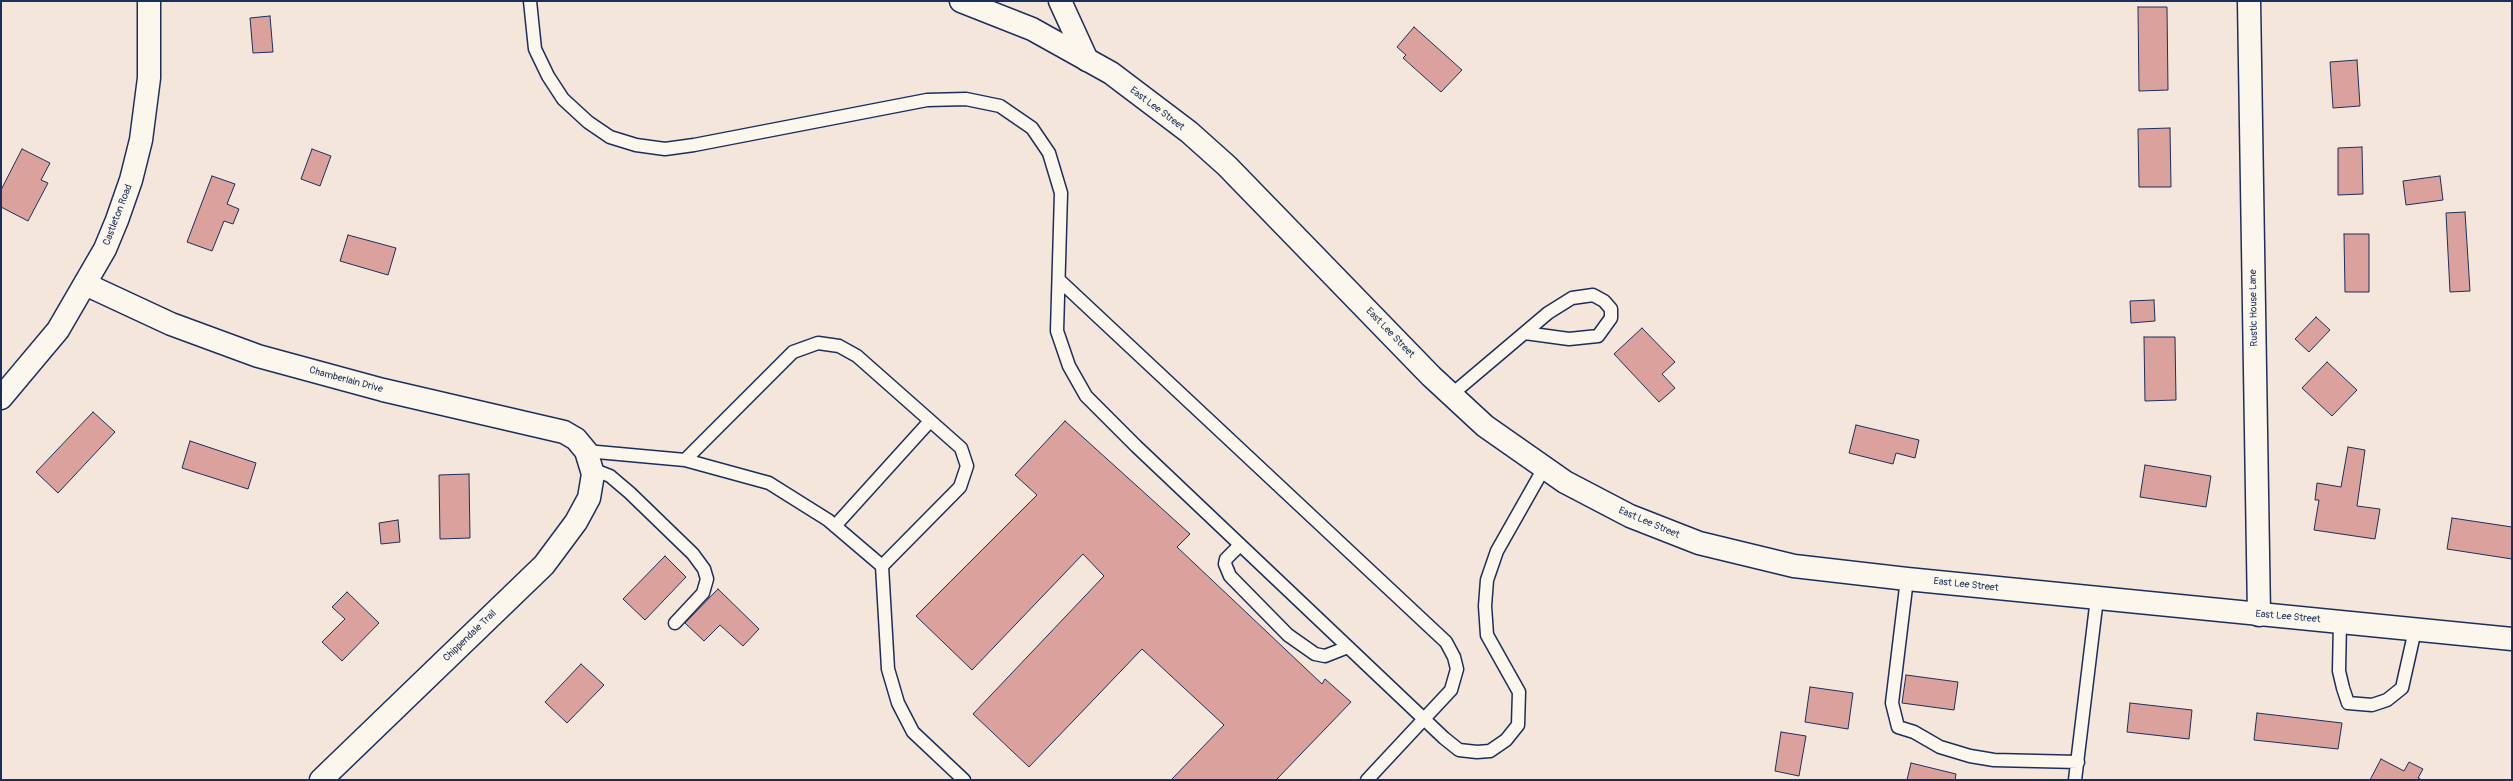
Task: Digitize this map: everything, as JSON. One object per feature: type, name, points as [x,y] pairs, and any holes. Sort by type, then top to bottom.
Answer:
[{"type":"street","name":"Castleton Road","points":[[1,398],[58,330],[105,249],[118,220],[131,180],[141,140],[149,78],[149,1]]},
{"type":"street","name":"East Lee Street","points":[[961,1],[1032,29],[1111,73],[1188,132],[1227,166],[1451,395],[1486,426],[1544,468],[1630,516],[1699,543],[1794,566],[2259,615],[2512,638]]},
{"type":"street","points":[[1060,1],[1087,60]]},
{"type":"street","name":"Rustic House Lane","points":[[2249,1],[2259,615]]},
{"type":"street","name":"Chamberlain Drive","points":[[85,284],[171,324],[258,356],[383,390],[564,432],[576,439],[590,465]]},
{"type":"street","name":"Chippendale Trail","points":[[321,780],[544,565],[576,522],[589,498],[590,465]]},
{"type":"lane","points":[[530,1],[535,49],[548,76],[563,99],[588,122],[610,137],[636,145],[665,149],[694,145],[927,100],[966,99],[1000,106],[1032,128],[1049,153],[1061,193],[1057,331],[1069,366],[1086,396],[1240,545],[1424,719],[1460,750],[1477,752],[1490,750],[1506,740],[1518,725],[1520,692],[1487,635],[1485,606],[1487,580],[1497,551],[1544,468]]},
{"type":"lane","points":[[1059,280],[1446,642],[1454,657],[1457,669],[1451,690],[1367,780]]},
{"type":"lane","points":[[1451,395],[1548,313],[1578,296],[1593,295],[1604,301],[1611,310],[1610,318],[1598,336],[1569,340],[1525,333]]},
{"type":"lane","points":[[685,460],[793,352],[818,344],[839,346],[857,356],[961,448],[967,466],[960,487],[882,566]]},
{"type":"lane","points":[[835,526],[930,421]]},
{"type":"lane","points":[[590,465],[685,460],[769,483],[835,526],[882,566],[888,669],[898,703],[913,732],[964,780]]},
{"type":"lane","points":[[590,465],[610,476],[625,488],[693,554],[704,569],[707,579],[703,593],[675,622]]},
{"type":"lane","points":[[1240,545],[1226,559],[1225,564],[1230,576],[1288,635],[1315,654],[1325,656],[1348,647]]},
{"type":"lane","points":[[1906,579],[1892,703],[1898,726],[1914,732],[1940,747],[1970,756],[1994,760],[2078,762]]},
{"type":"lane","points":[[2075,780],[2097,598]]},
{"type":"lane","points":[[2340,622],[2339,671],[2348,703],[2372,705],[2387,700],[2402,688],[2415,630]]},
{"type":"building","points":[[2138,7],[2167,7],[2168,90],[2139,91]]},
{"type":"building","points":[[270,16],[273,52],[253,53],[250,18]]},
{"type":"building","points":[[1414,27],[1462,70],[1441,92],[1403,58],[1406,55],[1397,47]]},
{"type":"building","points":[[2357,60],[2360,106],[2333,108],[2330,62]]},
{"type":"building","points":[[2170,128],[2171,187],[2139,187],[2138,129]]},
{"type":"building","points":[[2362,147],[2363,194],[2338,195],[2338,148]]},
{"type":"building","points":[[22,149],[50,163],[41,180],[48,183],[28,221],[1,207],[1,190]]},
{"type":"building","points":[[312,149],[331,156],[320,186],[301,179]]},
{"type":"building","points":[[212,176],[235,184],[227,204],[239,209],[233,224],[224,221],[212,251],[187,242]]},
{"type":"building","points":[[2440,176],[2443,200],[2406,205],[2403,181]]},
{"type":"building","points":[[2465,212],[2470,291],[2450,292],[2446,213]]},
{"type":"building","points":[[2344,234],[2369,234],[2369,292],[2345,292]]},
{"type":"building","points":[[348,235],[396,248],[388,275],[340,261]]},
{"type":"building","points":[[2154,300],[2155,321],[2131,323],[2130,301]]},
{"type":"building","points":[[2316,317],[2330,330],[2309,352],[2295,339]]},
{"type":"building","points":[[1642,328],[1675,362],[1662,374],[1675,388],[1659,402],[1614,354]]},
{"type":"building","points":[[2144,337],[2175,337],[2176,400],[2145,401]]},
{"type":"building","points":[[2327,362],[2357,390],[2332,416],[2302,388]]},
{"type":"building","points":[[93,412],[115,432],[58,493],[36,472]]},
{"type":"building","points":[[1065,421],[1190,534],[1177,547],[1322,684],[1325,679],[1351,702],[1276,780],[1171,780],[1224,725],[1142,649],[1029,767],[973,714],[1104,576],[1083,554],[972,670],[916,616],[1037,495],[1015,475]]},
{"type":"building","points":[[1856,425],[1919,440],[1915,458],[1896,453],[1893,464],[1849,453]]},
{"type":"building","points":[[190,441],[256,463],[248,489],[182,468]]},
{"type":"building","points":[[2348,447],[2365,450],[2357,506],[2380,509],[2375,539],[2314,530],[2319,500],[2315,500],[2317,483],[2341,487]]},
{"type":"building","points":[[2145,465],[2211,476],[2206,507],[2140,497]]},
{"type":"building","points":[[469,474],[470,538],[440,539],[439,475]]},
{"type":"building","points":[[2452,518],[2512,527],[2512,559],[2447,549]]},
{"type":"building","points":[[398,520],[400,542],[381,544],[379,523]]},
{"type":"building","points":[[665,556],[686,577],[645,620],[623,599]]},
{"type":"building","points":[[718,589],[759,629],[743,646],[720,625],[704,641],[685,623]]},
{"type":"building","points":[[347,592],[379,623],[342,661],[322,642],[345,619],[332,607]]},
{"type":"building","points":[[581,664],[604,685],[567,723],[545,702]]},
{"type":"building","points":[[1906,675],[1958,682],[1954,710],[1902,703]]},
{"type":"building","points":[[1810,687],[1853,693],[1848,729],[1805,722]]},
{"type":"building","points":[[2130,703],[2192,710],[2189,739],[2127,732]]},
{"type":"building","points":[[2257,713],[2342,723],[2338,749],[2254,740]]},
{"type":"building","points":[[1781,732],[1806,736],[1799,776],[1775,771]]},
{"type":"building","points":[[2381,759],[2404,771],[2409,762],[2423,769],[2418,778],[2422,780],[2370,780]]},
{"type":"building","points":[[1911,763],[1956,774],[1955,780],[1907,780]]}]
